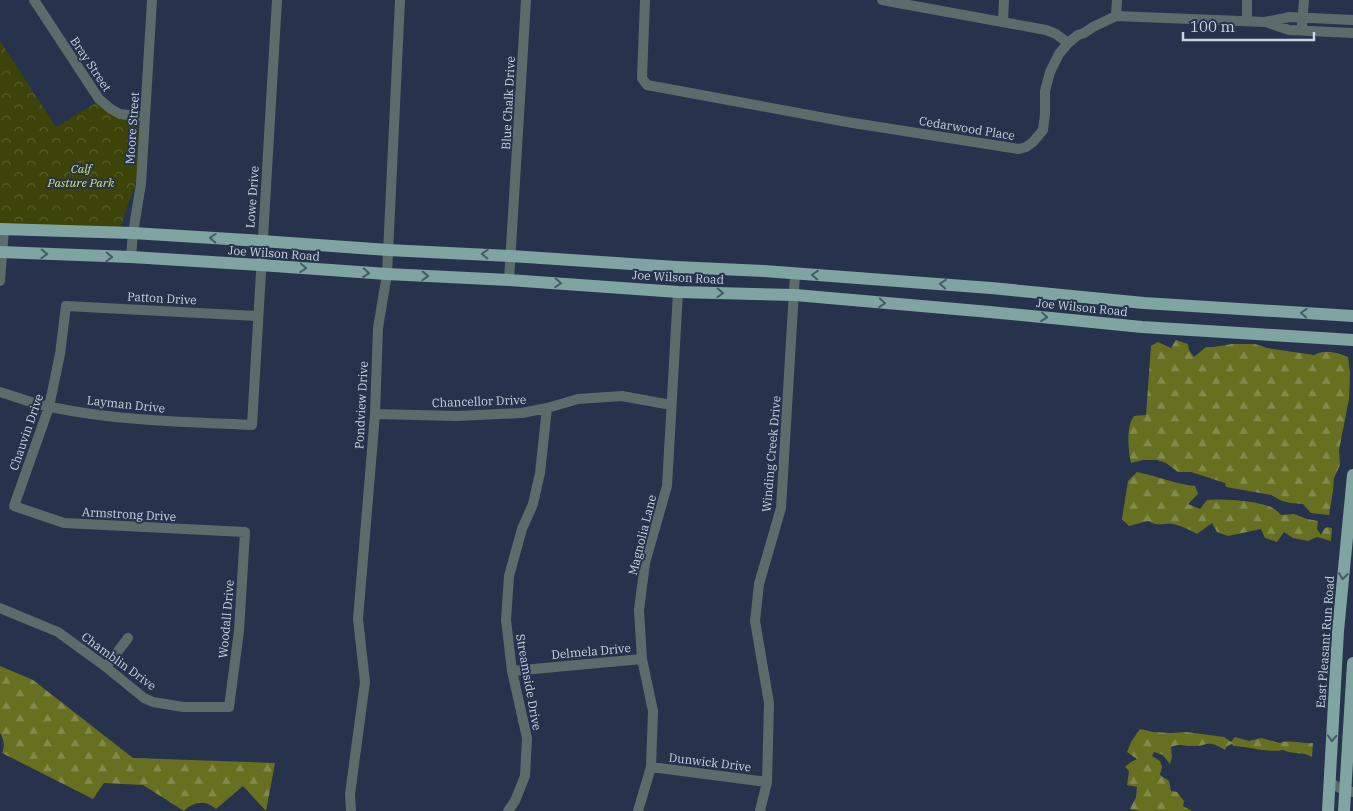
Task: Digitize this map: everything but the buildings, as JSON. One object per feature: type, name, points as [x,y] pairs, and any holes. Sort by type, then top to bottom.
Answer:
[{"type":"main road","name":"Joe Wilson Road","points":[[2,229],[133,233],[388,250],[764,271],[991,288],[1144,303],[1353,316]]},
{"type":"main road","name":"Joe Wilson Road","points":[[1,252],[131,257],[678,292],[795,295],[1142,327],[1353,340]]},
{"type":"main road","name":"East Pleasant Run Road","points":[[1328,811],[1338,631],[1353,475]]},
{"type":"main road","points":[[1344,811],[1350,778],[1353,663]]},
{"type":"street","name":"Bray Street","points":[[34,0],[99,99],[120,114],[145,117]]},
{"type":"street","name":"Moore Street","points":[[131,257],[141,184],[152,0]]},
{"type":"street","name":"Lowe Drive","points":[[252,425],[277,0]]},
{"type":"street","name":"Pondview Drive","points":[[351,811],[350,794],[365,682],[358,619],[375,414],[378,328],[387,274],[400,0]]},
{"type":"street","name":"Blue Chalk Drive","points":[[509,280],[526,0]]},
{"type":"street","name":"Cedarwood Place","points":[[645,0],[642,78],[647,85],[848,122],[1019,149],[1033,142],[1043,130],[1045,91],[1050,72],[1059,54],[1078,35],[1116,16],[1247,22],[1265,22],[1290,17],[1353,20]]},
{"type":"street","points":[[882,0],[1046,30],[1056,34],[1068,44]]},
{"type":"street","points":[[1003,21],[1004,0]]},
{"type":"street","points":[[1116,16],[1117,0]]},
{"type":"street","points":[[1247,0],[1247,22]]},
{"type":"street","points":[[1302,31],[1304,0]]},
{"type":"street","name":"Cedarwood Place","points":[[1265,22],[1290,30],[1353,33]]},
{"type":"street","points":[[0,281],[2,229]]},
{"type":"street","name":"Winding Creek Drive","points":[[760,811],[766,782],[769,703],[755,621],[759,584],[782,508],[796,274]]},
{"type":"street","name":"Magnolia Lane","points":[[638,811],[651,767],[653,711],[642,659],[639,610],[646,563],[667,486],[678,292]]},
{"type":"street","name":"Patton Drive","points":[[66,306],[258,316]]},
{"type":"street","name":"Chauvin Drive","points":[[14,506],[49,407],[60,354],[66,306]]},
{"type":"street","name":"Layman Drive","points":[[0,392],[49,407],[97,415],[252,425]]},
{"type":"street","name":"Chancellor Drive","points":[[375,414],[457,416],[522,413],[578,399],[622,396],[671,405]]},
{"type":"street","name":"Streamside Drive","points":[[508,811],[526,776],[527,738],[512,671],[506,620],[509,576],[522,529],[533,504],[540,474],[547,408]]},
{"type":"street","name":"Armstrong Drive","points":[[14,506],[64,523],[245,532]]},
{"type":"street","name":"Woodall Drive","points":[[229,707],[239,631],[245,532]]},
{"type":"street","name":"Chamblin Drive","points":[[0,608],[58,632],[144,698],[153,702],[183,706],[229,707]]},
{"type":"street","points":[[106,667],[128,638]]},
{"type":"street","name":"Delmela Drive","points":[[512,671],[642,659]]},
{"type":"street","name":"Dunwick Drive","points":[[651,767],[766,782]]},
{"type":"street","points":[[1329,782],[1350,778]]},
{"type":"street","points":[[1329,782],[1349,791]]},
{"type":"green space","name":"Calf Pasture Park","points":[[0,41],[56,127],[96,103],[136,121],[140,126],[137,180],[120,230],[0,224]]},
{"type":"green space","points":[[1176,340],[1188,344],[1189,350],[1194,357],[1206,347],[1255,344],[1267,348],[1314,355],[1322,352],[1331,352],[1348,357],[1350,373],[1349,399],[1339,450],[1340,465],[1334,478],[1329,515],[1311,513],[1303,504],[1282,501],[1271,495],[1226,487],[1225,483],[1191,472],[1178,472],[1166,463],[1157,460],[1143,460],[1131,463],[1129,432],[1131,420],[1134,416],[1146,415],[1151,346],[1158,342],[1171,348]]},
{"type":"green space","points":[[1137,472],[1180,484],[1195,486],[1198,494],[1188,504],[1200,509],[1207,500],[1240,500],[1265,505],[1281,515],[1294,514],[1318,521],[1317,529],[1321,535],[1327,527],[1332,528],[1331,541],[1317,537],[1308,541],[1293,538],[1284,532],[1277,542],[1265,538],[1261,529],[1228,536],[1217,532],[1212,523],[1197,534],[1176,525],[1158,524],[1148,521],[1129,526],[1122,519],[1128,481]]},
{"type":"green space","points":[[0,666],[33,680],[133,758],[275,763],[266,811],[243,786],[216,809],[208,804],[199,803],[191,805],[184,811],[143,785],[104,783],[93,799],[2,753],[4,745],[0,733]]},
{"type":"green space","points":[[1140,729],[1153,732],[1186,732],[1224,737],[1231,742],[1235,737],[1249,741],[1261,738],[1280,743],[1287,741],[1313,743],[1312,757],[1283,750],[1265,750],[1234,746],[1232,744],[1227,746],[1225,750],[1214,744],[1197,746],[1179,745],[1171,747],[1172,757],[1170,764],[1163,755],[1154,752],[1152,756],[1160,761],[1162,767],[1160,775],[1169,781],[1171,791],[1177,792],[1184,801],[1183,806],[1192,811],[1139,811],[1130,809],[1136,797],[1137,787],[1127,785],[1129,771],[1125,767],[1137,759],[1127,752]]}]
